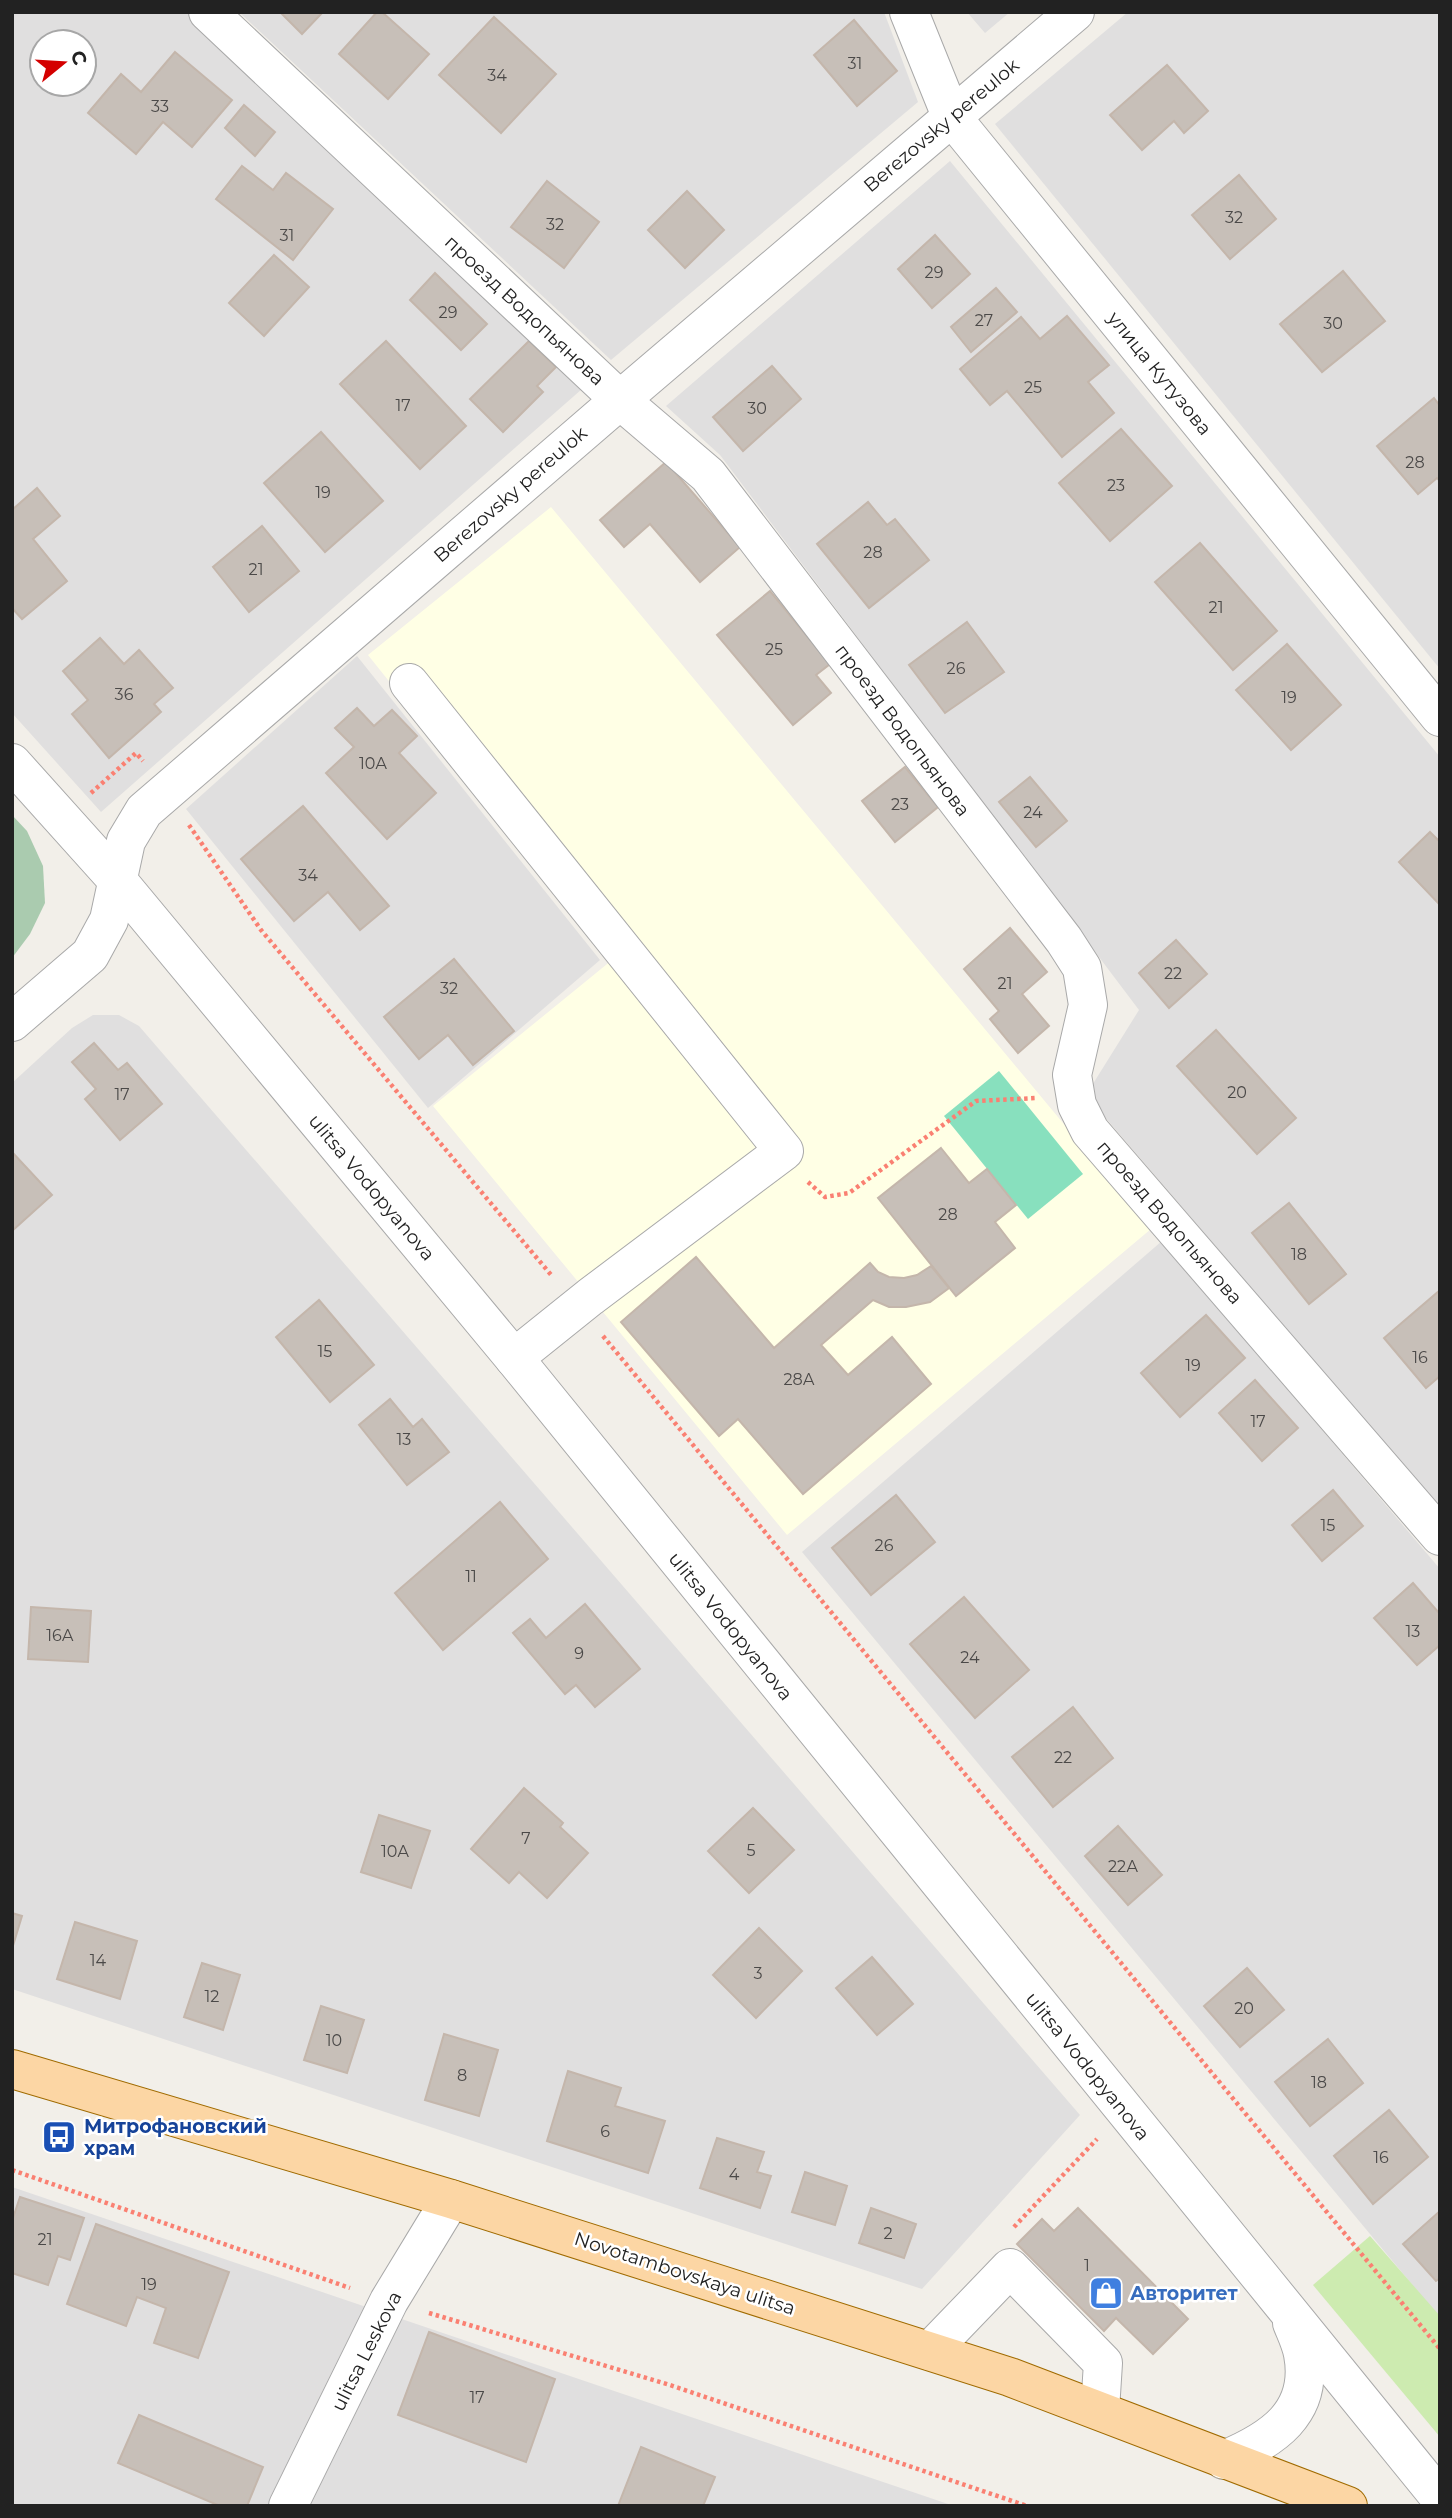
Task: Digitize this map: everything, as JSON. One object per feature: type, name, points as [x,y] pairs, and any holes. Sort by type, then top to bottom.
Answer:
[{"type":"main road","name":"Novotambovskaya ulitsa","points":[[12,2069],[451,2199],[1010,2377],[1348,2506]]},
{"type":"street","name":"проезд Водопьянова","points":[[208,12],[620,400],[708,475],[1064,940],[1082,968],[1088,1005],[1072,1075],[1077,1105],[1090,1131],[1440,1536]]},
{"type":"street","name":"улица Кутузова","points":[[909,12],[951,116],[1440,717]]},
{"type":"street","name":"Berezovsky pereulok","points":[[12,1021],[90,955],[109,920],[126,841],[144,811],[1075,12]]},
{"type":"street","points":[[408,682],[784,1151],[578,1306],[514,1358]]},
{"type":"street","name":"ulitsa Vodopyanova","points":[[12,762],[118,881],[514,1358],[1440,2498]]},
{"type":"street","name":"ulitsa Leskova","points":[[288,2506],[389,2301],[451,2199]]},
{"type":"street","points":[[930,2351],[1010,2268],[1103,2362],[1100,2410]]},
{"type":"street","points":[[1224,2460],[1252,2448],[1275,2433],[1293,2413],[1304,2385],[1303,2353],[1289,2314]]},
{"type":"path","points":[[86,798],[136,753],[167,792],[261,930],[578,1306],[1440,2349]]},
{"type":"path","points":[[784,1151],[812,1187],[825,1197],[838,1196],[849,1193],[976,1101],[1041,1097],[1072,1075]]},
{"type":"path","points":[[1041,2200],[1124,2110]]},
{"type":"path","points":[[12,2170],[389,2301],[670,2385],[1027,2506]]},
{"type":"shaded area","points":[[12,12],[196,12],[582,389],[101,812],[12,713]]},
{"type":"shaded area","points":[[239,12],[884,12],[918,102],[611,360]]},
{"type":"shaded area","points":[[967,12],[1010,12],[985,33]]},
{"type":"shaded area","points":[[1128,12],[1440,12],[1440,669],[995,124]]},
{"type":"shaded area","points":[[950,161],[1440,757],[1440,1508],[1086,1095],[1139,1010],[720,455],[666,406]]},
{"type":"shaded area","points":[[551,507],[1151,1229],[787,1535],[433,1106],[612,960],[368,655]]},
{"type":"shaded area","points":[[357,656],[600,960],[428,1108],[186,809]]},
{"type":"shaded area","points":[[12,815],[27,831],[43,866],[45,903],[30,934],[12,958]]},
{"type":"shaded area","points":[[93,1015],[119,1015],[139,1026],[1080,2115],[922,2289],[12,1989],[12,1083],[72,1028]]},
{"type":"shaded area","points":[[1162,1241],[1440,1569],[1440,2318],[802,1552]]},
{"type":"shaded area","points":[[12,2187],[954,2506],[12,2506]]},
{"type":"green space","points":[[999,1071],[1083,1174],[1028,1219],[944,1116]]},
{"type":"green space","points":[[1370,2236],[1440,2316],[1440,2437],[1313,2285]]},
{"type":"building","points":[[280,12],[323,12],[302,34]]},
{"type":"building","points":[[377,12],[382,12],[429,54],[388,99],[339,54]]},
{"type":"building","points":[[494,17],[556,74],[501,133],[439,75]]},
{"type":"building","points":[[854,20],[897,71],[857,106],[814,55]]},
{"type":"building","points":[[175,52],[232,100],[192,147],[163,122],[136,154],[88,113],[121,74],[141,92]]},
{"type":"building","points":[[1167,65],[1208,111],[1184,133],[1174,121],[1142,150],[1110,115]]},
{"type":"building","points":[[244,105],[275,132],[255,156],[225,128]]},
{"type":"building","points":[[242,166],[273,190],[286,173],[333,209],[293,260],[216,199]]},
{"type":"building","points":[[1239,175],[1276,219],[1230,259],[1192,215]]},
{"type":"building","points":[[547,181],[599,222],[564,268],[511,227]]},
{"type":"building","points":[[687,191],[724,230],[685,268],[648,230]]},
{"type":"building","points":[[935,235],[970,274],[932,308],[898,269]]},
{"type":"building","points":[[274,255],[309,287],[264,336],[229,303]]},
{"type":"building","points":[[1343,271],[1385,321],[1322,372],[1280,324]]},
{"type":"building","points":[[435,273],[487,324],[461,350],[410,300]]},
{"type":"building","points":[[996,288],[1017,312],[971,352],[951,327]]},
{"type":"building","points":[[1067,316],[1109,365],[1088,382],[1114,413],[1062,457],[1007,391],[990,405],[960,369],[1021,317],[1040,339]]},
{"type":"building","points":[[386,341],[466,426],[420,469],[340,384]]},
{"type":"building","points":[[529,341],[556,367],[537,386],[543,392],[503,432],[470,399]]},
{"type":"building","points":[[772,366],[801,399],[743,451],[713,417]]},
{"type":"building","points":[[1434,398],[1440,406],[1440,481],[1437,478],[1418,494],[1377,446]]},
{"type":"building","points":[[1121,429],[1172,486],[1110,541],[1059,483]]},
{"type":"building","points":[[321,432],[383,501],[325,552],[264,483]]},
{"type":"building","points":[[666,462],[740,547],[700,582],[650,524],[624,547],[600,520]]},
{"type":"building","points":[[37,488],[60,516],[33,539],[67,581],[22,619],[12,608],[12,510]]},
{"type":"building","points":[[868,502],[887,525],[895,519],[929,560],[869,608],[817,544]]},
{"type":"building","points":[[262,526],[299,571],[249,612],[213,567]]},
{"type":"building","points":[[1200,543],[1277,631],[1233,670],[1155,582]]},
{"type":"building","points":[[770,591],[830,664],[816,675],[831,693],[793,725],[717,635]]},
{"type":"building","points":[[967,622],[1004,672],[945,713],[909,665]]},
{"type":"building","points":[[100,638],[124,664],[139,650],[173,688],[154,704],[161,712],[109,758],[72,714],[88,700],[63,671]]},
{"type":"building","points":[[1287,644],[1341,705],[1291,750],[1236,690]]},
{"type":"building","points":[[357,708],[374,726],[392,710],[417,736],[399,753],[436,793],[387,839],[326,773],[354,747],[335,728]]},
{"type":"building","points":[[905,767],[938,807],[895,842],[862,801]]},
{"type":"building","points":[[1030,777],[1067,821],[1036,847],[999,802]]},
{"type":"building","points":[[303,806],[389,906],[360,930],[328,892],[294,921],[241,859]]},
{"type":"building","points":[[1430,832],[1440,842],[1440,905],[1399,862]]},
{"type":"building","points":[[1010,928],[1047,972],[1022,994],[1049,1026],[1018,1053],[990,1019],[999,1011],[964,969]]},
{"type":"building","points":[[1176,940],[1207,974],[1169,1008],[1139,973]]},
{"type":"building","points":[[454,959],[514,1031],[473,1065],[448,1035],[419,1059],[384,1017]]},
{"type":"building","points":[[1216,1030],[1296,1118],[1257,1154],[1177,1066]]},
{"type":"building","points":[[94,1043],[118,1070],[127,1063],[162,1104],[120,1140],[85,1099],[96,1089],[72,1062]]},
{"type":"building","points":[[941,1148],[969,1183],[987,1169],[1016,1205],[995,1222],[1015,1248],[956,1296],[878,1198]]},
{"type":"building","points":[[12,1152],[52,1195],[12,1231]]},
{"type":"building","points":[[1289,1203],[1346,1274],[1309,1304],[1252,1233]]},
{"type":"building","points":[[696,1257],[774,1348],[870,1263],[878,1272],[889,1277],[904,1278],[917,1275],[931,1266],[949,1288],[930,1302],[889,1307],[873,1300],[821,1345],[848,1375],[892,1337],[931,1384],[803,1494],[738,1419],[719,1436],[621,1322]]},
{"type":"building","points":[[1439,1291],[1440,1376],[1426,1388],[1384,1338]]},
{"type":"building","points":[[319,1300],[374,1365],[330,1402],[276,1337]]},
{"type":"building","points":[[1206,1315],[1245,1358],[1180,1417],[1141,1373]]},
{"type":"building","points":[[1255,1380],[1298,1428],[1262,1461],[1219,1413]]},
{"type":"building","points":[[390,1399],[413,1427],[422,1419],[449,1452],[407,1485],[359,1425]]},
{"type":"building","points":[[1333,1490],[1363,1526],[1322,1561],[1292,1525]]},
{"type":"building","points":[[896,1495],[935,1542],[871,1595],[832,1548]]},
{"type":"building","points":[[500,1502],[548,1559],[443,1650],[395,1593]]},
{"type":"building","points":[[1413,1583],[1440,1614],[1440,1645],[1417,1665],[1374,1618]]},
{"type":"building","points":[[964,1597],[1029,1670],[975,1718],[910,1644]]},
{"type":"building","points":[[585,1604],[640,1669],[595,1707],[576,1685],[565,1694],[513,1633],[530,1619],[546,1638]]},
{"type":"building","points":[[31,1607],[91,1611],[88,1662],[28,1659]]},
{"type":"building","points":[[1073,1707],[1113,1758],[1053,1807],[1012,1757]]},
{"type":"building","points":[[524,1788],[563,1823],[560,1827],[588,1853],[547,1898],[519,1872],[509,1883],[471,1849]]},
{"type":"building","points":[[753,1808],[794,1850],[749,1893],[708,1851]]},
{"type":"building","points":[[379,1815],[430,1831],[411,1888],[361,1872]]},
{"type":"building","points":[[1118,1826],[1162,1875],[1128,1905],[1085,1856]]},
{"type":"building","points":[[12,1913],[22,1916],[12,1949]]},
{"type":"building","points":[[75,1922],[137,1941],[120,1999],[57,1979]]},
{"type":"building","points":[[759,1928],[802,1971],[756,2018],[713,1975]]},
{"type":"building","points":[[872,1957],[913,2004],[877,2035],[836,1988]]},
{"type":"building","points":[[202,1963],[240,1975],[223,2030],[184,2017]]},
{"type":"building","points":[[1247,1968],[1284,2010],[1240,2047],[1204,2006]]},
{"type":"building","points":[[321,2006],[364,2020],[347,2073],[304,2060]]},
{"type":"building","points":[[444,2034],[498,2050],[479,2116],[425,2100]]},
{"type":"building","points":[[1328,2039],[1363,2083],[1310,2126],[1275,2082]]},
{"type":"building","points":[[568,2071],[621,2088],[615,2106],[665,2121],[648,2173],[547,2141]]},
{"type":"building","points":[[1389,2110],[1428,2157],[1373,2204],[1334,2156]]},
{"type":"building","points":[[717,2138],[764,2152],[757,2172],[771,2176],[760,2208],[700,2188]]},
{"type":"building","points":[[805,2172],[847,2186],[835,2225],[792,2212]]},
{"type":"building","points":[[20,2197],[84,2218],[70,2260],[58,2256],[48,2285],[12,2273],[12,2221]]},
{"type":"building","points":[[871,2208],[916,2224],[904,2258],[859,2243]]},
{"type":"building","points":[[1078,2208],[1188,2319],[1153,2354],[1116,2318],[1104,2331],[1017,2244],[1042,2219],[1054,2231]]},
{"type":"building","points":[[1440,2211],[1440,2278],[1436,2281],[1403,2244]]},
{"type":"building","points":[[96,2224],[229,2272],[198,2358],[154,2343],[166,2308],[137,2297],[126,2326],[67,2304]]},
{"type":"building","points":[[429,2332],[555,2379],[526,2462],[398,2415]]},
{"type":"building","points":[[139,2415],[263,2467],[247,2506],[220,2506],[118,2463]]},
{"type":"building","points":[[641,2447],[715,2477],[703,2506],[618,2506]]},
{"type":"place","name":"Митрофановский храм","points":[[59,2137]]},
{"type":"place","name":"Авторитет","points":[[1106,2293]]}]
